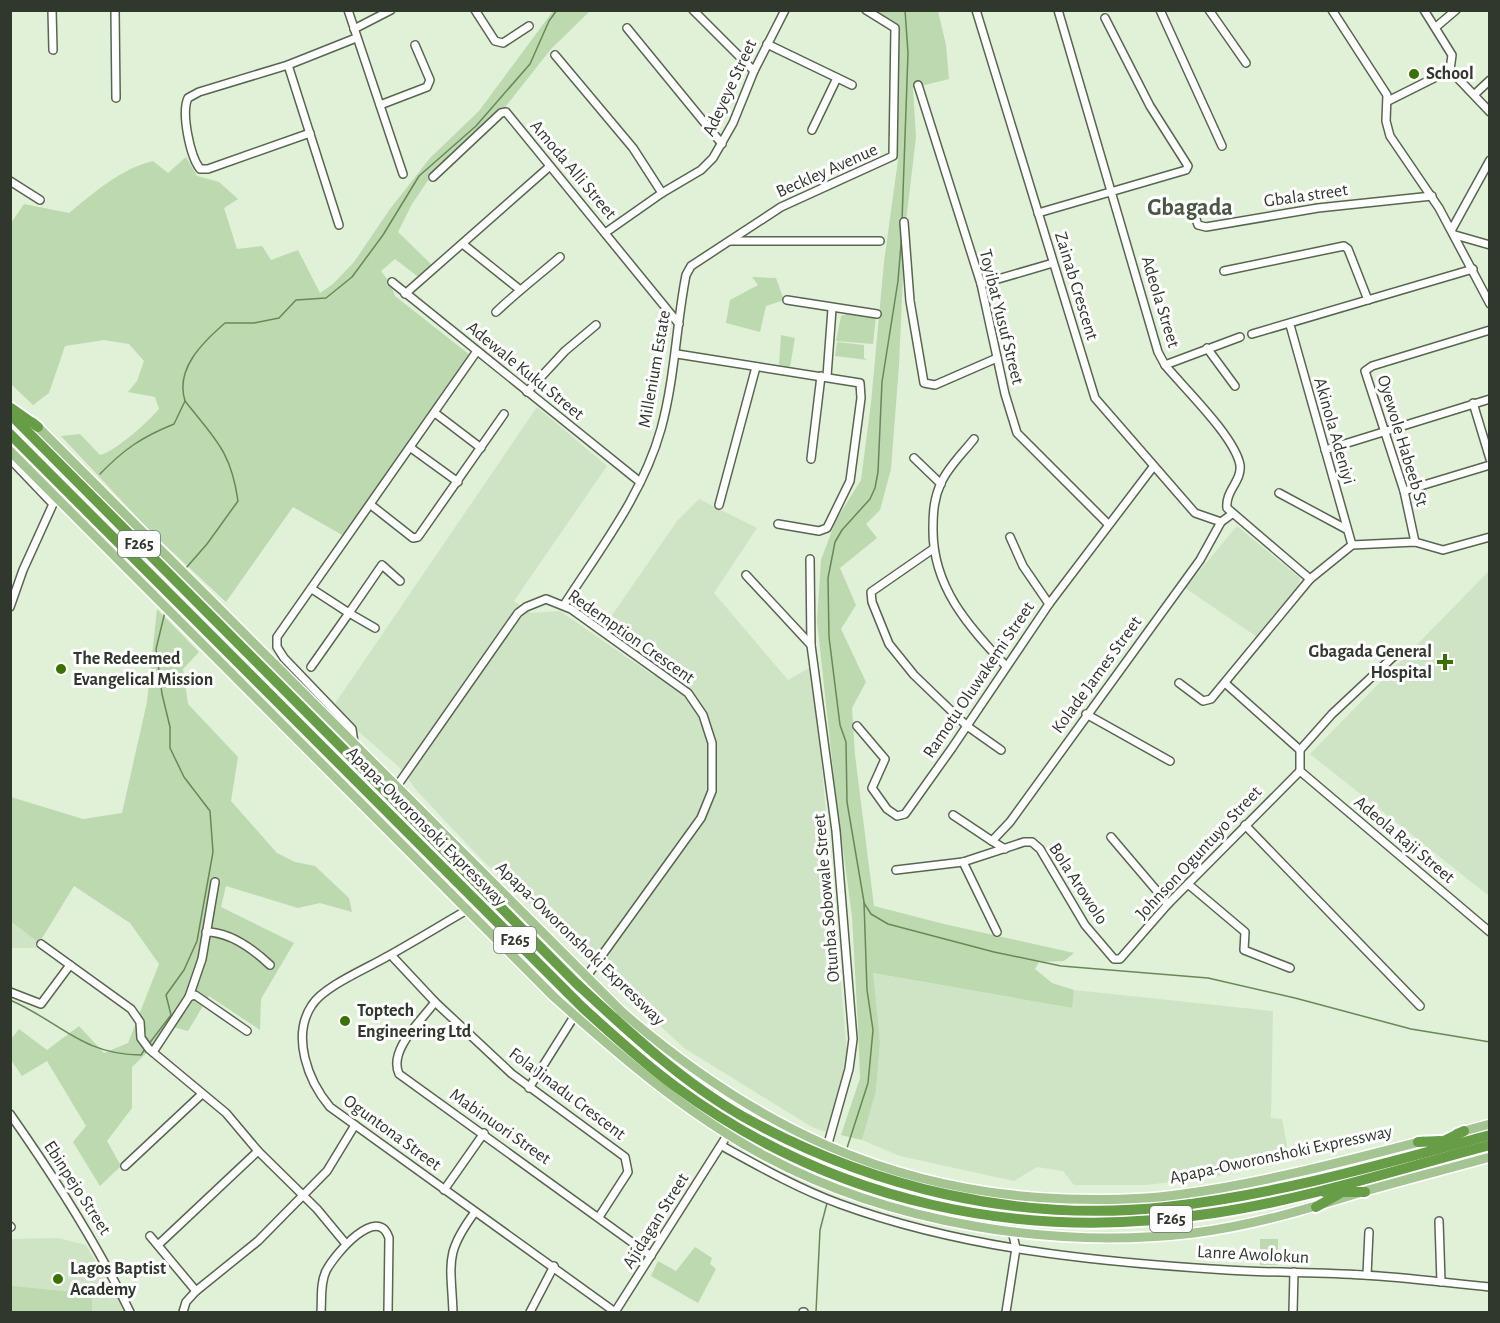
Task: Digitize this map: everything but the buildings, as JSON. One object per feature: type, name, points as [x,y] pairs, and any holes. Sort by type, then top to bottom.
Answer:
[{"type":"highway","name":"Apapa-Oworonsoki Expressway","points":[[11,408],[253,650],[576,983],[624,1027],[701,1089],[741,1115],[856,1164]]},
{"type":"highway","name":"Apapa-Oworonsoki Expressway","points":[[10,434],[583,1008],[639,1058],[678,1088],[753,1136],[826,1177],[847,1185]]},
{"type":"highway","name":"Apapa-Oworonshoki Expressway","points":[[856,1164],[910,1187],[981,1202],[1032,1207],[1121,1210],[1164,1207],[1253,1194],[1420,1154],[1466,1136],[1490,1135]]},
{"type":"highway","points":[[1418,1142],[1442,1141],[1466,1136]]},
{"type":"highway","points":[[1420,1154],[1442,1141]]},
{"type":"highway","name":"F265","points":[[847,1185],[957,1211],[1011,1220],[1058,1223],[1167,1219],[1215,1213],[1312,1192],[1490,1145]]},
{"type":"highway","points":[[1316,1207],[1360,1179]]},
{"type":"highway","points":[[1312,1192],[1365,1192]]},
{"type":"main road","name":"Apapa-Oworonsoki Expressway","points":[[10,452],[575,1016],[651,1080],[728,1134],[765,1156],[826,1177]]},
{"type":"main road","name":"Apapa-Oworonshoki Expressway","points":[[253,650],[354,743],[622,1012],[698,1073],[777,1123],[827,1147],[834,1155]]},
{"type":"main road","name":"Apapa-Oworonshoki Expressway","points":[[856,1164],[984,1193],[1039,1198],[1128,1199],[1218,1188],[1418,1142],[1466,1136],[1490,1124]]},
{"type":"main road","points":[[847,1185],[924,1215],[1012,1231],[1143,1238],[1226,1228],[1316,1207],[1490,1157]]},
{"type":"street","points":[[52,10],[53,50]]},
{"type":"street","points":[[115,10],[116,98]]},
{"type":"street","points":[[348,10],[403,174]]},
{"type":"street","points":[[354,29],[391,10]]},
{"type":"street","points":[[475,10],[495,41],[499,43],[503,43],[528,26]]},
{"type":"street","points":[[693,10],[754,71]]},
{"type":"street","name":"Adeyeye Street","points":[[605,232],[662,193],[700,171],[722,144],[754,71],[785,10]]},
{"type":"street","name":"Beckley Avenue","points":[[697,260],[781,207],[893,156],[895,28],[866,10]]},
{"type":"street","name":"Zainab Crescent","points":[[976,10],[1095,398],[1195,513],[1221,522]]},
{"type":"street","name":"Adeola Street","points":[[1058,10],[1158,352],[1165,365],[1232,446],[1240,466],[1240,475],[1227,497],[1227,508],[1232,514]]},
{"type":"street","points":[[1160,10],[1222,146]]},
{"type":"street","points":[[1209,10],[1246,63]]},
{"type":"street","points":[[1332,10],[1387,95],[1386,121],[1390,136],[1432,196],[1490,304]]},
{"type":"street","points":[[1424,10],[1452,55],[1450,70]]},
{"type":"street","points":[[1436,27],[1456,10]]},
{"type":"street","points":[[1038,213],[1111,194],[1186,170],[1188,166],[1150,106],[1105,18]]},
{"type":"street","points":[[627,28],[722,144]]},
{"type":"street","points":[[310,133],[200,169],[196,164],[184,110],[188,98],[199,92],[288,65],[356,38]]},
{"type":"street","points":[[768,44],[852,85]]},
{"type":"street","points":[[380,105],[428,87],[430,80],[415,45]]},
{"type":"street","points":[[555,55],[633,148],[662,193]]},
{"type":"street","points":[[288,65],[339,225]]},
{"type":"street","points":[[1388,101],[1450,70]]},
{"type":"street","points":[[1450,70],[1490,112]]},
{"type":"street","points":[[812,130],[837,78]]},
{"type":"street","points":[[1475,94],[1490,80]]},
{"type":"street","name":"Toyibat Yusuf Street","points":[[918,85],[981,284],[997,358],[1017,433],[1108,524]]},
{"type":"street","name":"Amoda Alli Street","points":[[433,177],[503,111],[679,324]]},
{"type":"street","points":[[1453,232],[1490,160]]},
{"type":"street","points":[[405,294],[464,245],[549,167]]},
{"type":"street","points":[[10,181],[40,201]]},
{"type":"street","name":"Gbala street","points":[[1194,213],[1198,225],[1206,227],[1318,208],[1432,196]]},
{"type":"street","points":[[904,222],[910,301],[924,383],[935,385],[997,358]]},
{"type":"street","points":[[1453,232],[1490,245]]},
{"type":"street","points":[[730,241],[880,241]]},
{"type":"street","points":[[464,245],[519,289]]},
{"type":"street","points":[[1224,271],[1344,246],[1348,249],[1368,300]]},
{"type":"street","points":[[496,312],[519,289],[527,286],[560,256]]},
{"type":"street","name":"Millenium Estate","points":[[564,605],[640,482],[661,429],[677,354],[686,275],[697,260]]},
{"type":"street","points":[[981,284],[1053,263]]},
{"type":"street","points":[[1252,334],[1290,325],[1473,269]]},
{"type":"street","name":"Adewale Kuku Street","points":[[392,282],[640,482]]},
{"type":"street","points":[[787,300],[832,309],[877,314]]},
{"type":"street","points":[[811,459],[832,309]]},
{"type":"street","points":[[527,392],[570,346],[596,325]]},
{"type":"street","name":"Akinola Adeniyi","points":[[1290,325],[1352,545]]},
{"type":"street","name":"Oyewole Habeeb St","points":[[1415,542],[1404,491],[1386,429],[1365,371],[1372,366],[1490,330]]},
{"type":"street","points":[[1165,365],[1240,337]]},
{"type":"street","points":[[1207,348],[1235,386]]},
{"type":"street","points":[[354,743],[352,729],[277,647],[277,637],[477,351]]},
{"type":"street","points":[[677,354],[858,380],[861,386],[850,481],[825,531],[778,524]]},
{"type":"street","points":[[719,505],[756,367]]},
{"type":"street","points":[[1325,450],[1386,429],[1490,399]]},
{"type":"street","points":[[1473,404],[1490,459]]},
{"type":"street","points":[[435,413],[481,448]]},
{"type":"street","points":[[371,505],[416,538],[458,482],[504,414]]},
{"type":"street","points":[[974,439],[941,484],[933,507],[933,549],[945,589],[962,616],[1006,666]]},
{"type":"street","points":[[411,448],[458,482]]},
{"type":"street","points":[[914,458],[941,484]]},
{"type":"street","points":[[10,459],[53,504],[23,570],[10,607]]},
{"type":"street","points":[[1404,491],[1490,465]]},
{"type":"street","name":"Ramotu Oluwakemi Street","points":[[857,726],[885,759],[872,788],[887,809],[897,816],[905,814],[1049,604],[1153,467]]},
{"type":"street","points":[[1279,493],[1346,529]]},
{"type":"street","points":[[1232,514],[1310,579]]},
{"type":"street","name":"Kolade James Street","points":[[992,841],[1010,822],[1086,714],[1200,560],[1221,522],[1232,514]]},
{"type":"street","points":[[1010,537],[1023,566],[1049,604]]},
{"type":"street","points":[[1179,683],[1207,701],[1225,683],[1310,579],[1352,545],[1415,542],[1443,550],[1490,537]]},
{"type":"street","points":[[933,549],[871,592],[870,597],[889,644],[914,675],[967,726],[1001,750]]},
{"type":"street","name":"Otunba Sobowale Street","points":[[810,559],[811,645],[836,831],[853,1039],[849,1069],[827,1147]]},
{"type":"street","points":[[310,667],[382,565],[400,581]]},
{"type":"street","points":[[746,575],[811,645]]},
{"type":"street","points":[[312,589],[375,628]]},
{"type":"street","name":"Redemption Crescent","points":[[397,786],[518,613],[546,599],[564,605],[688,693],[708,728],[714,761],[712,791],[700,818],[587,976]]},
{"type":"street","points":[[1300,771],[1300,750],[1335,711],[1394,656]]},
{"type":"street","points":[[1225,683],[1300,750]]},
{"type":"street","points":[[1086,714],[1170,761]]},
{"type":"street","name":"Johnson Oguntuyo Street","points":[[1122,957],[1168,904],[1300,771]]},
{"type":"street","name":"Adeola Raji Street","points":[[1300,771],[1490,932]]},
{"type":"street","points":[[953,815],[1005,849]]},
{"type":"street","points":[[1245,825],[1420,1006]]},
{"type":"street","points":[[1111,837],[1168,904]]},
{"type":"street","name":"Bola Arowolo","points":[[896,870],[963,862],[1024,842],[1032,842],[1040,849],[1085,925],[1114,959],[1122,957]]},
{"type":"street","points":[[963,862],[997,932]]},
{"type":"street","points":[[151,1051],[189,997],[202,959],[215,882]]},
{"type":"street","points":[[1188,884],[1245,932],[1244,950],[1290,968]]},
{"type":"street","name":"Oguntona Street","points":[[467,910],[318,998],[304,1024],[305,1056],[314,1084],[330,1107],[615,1312]]},
{"type":"street","points":[[206,932],[232,938],[254,950],[270,965]]},
{"type":"street","points":[[41,944],[131,1009],[140,1022],[141,1038],[151,1051],[226,1113],[258,1151],[317,1209],[346,1244]]},
{"type":"street","name":"Fola Jinadu Crescent","points":[[391,955],[435,1002],[529,1088],[621,1152],[628,1160],[628,1172],[599,1217]]},
{"type":"street","points":[[10,992],[41,1004],[70,965]]},
{"type":"street","points":[[189,997],[195,995],[247,1031]]},
{"type":"street","name":"Mabinuori Street","points":[[435,1002],[399,1052],[396,1068],[410,1084],[484,1133],[651,1256]]},
{"type":"street","points":[[529,1088],[575,1016]]},
{"type":"street","points":[[125,1166],[202,1094]]},
{"type":"street","name":"Ebinpejo Street","points":[[10,1114],[64,1192],[104,1259],[130,1312]]},
{"type":"street","points":[[183,1312],[186,1302],[196,1291],[258,1241],[327,1171],[355,1125]]},
{"type":"street","points":[[444,1190],[484,1133]]},
{"type":"street","name":"Ajidagan Street","points":[[615,1312],[728,1134]]},
{"type":"street","name":"Lanre Awolokun","points":[[722,1146],[767,1171],[839,1203],[893,1221],[1016,1248],[1122,1262],[1227,1270],[1367,1275],[1490,1287]]},
{"type":"street","points":[[158,1245],[258,1151]]},
{"type":"street","points":[[453,1312],[451,1252],[460,1232],[475,1212]]},
{"type":"street","points":[[1439,1221],[1441,1282]]},
{"type":"street","points":[[321,1312],[323,1279],[346,1244],[374,1225],[379,1225],[387,1232],[388,1312]]},
{"type":"street","points":[[1006,1312],[1016,1248],[1012,1231]]},
{"type":"street","points":[[1367,1275],[1368,1232]]},
{"type":"street","points":[[150,1236],[196,1291]]},
{"type":"street","points":[[530,1312],[554,1266]]},
{"type":"street","points":[[1293,1312],[1294,1272]]},
{"type":"shaded area","points":[[553,11],[590,11],[551,49],[506,106],[431,176],[412,204],[398,232],[433,266],[421,279],[395,259],[381,271],[390,283],[395,296],[470,355],[344,536],[293,507],[226,602],[151,532],[61,436],[80,434],[100,455],[123,442],[159,409],[155,397],[128,392],[137,381],[144,361],[129,344],[104,340],[65,346],[49,393],[33,405],[11,384],[11,223],[24,204],[69,213],[119,175],[153,161],[168,173],[186,157],[197,176],[219,182],[238,199],[224,208],[237,249],[262,246],[271,260],[298,250],[320,293],[333,284],[354,262],[390,209],[430,158],[479,111]]},
{"type":"shaded area","points":[[876,11],[938,11],[946,45],[949,79],[913,88],[916,137],[905,231],[899,365],[891,469],[880,510],[866,524],[877,538],[840,568],[856,605],[841,629],[866,682],[852,708],[855,755],[874,906],[1074,953],[1064,961],[1039,962],[1035,969],[1052,983],[1074,990],[1072,1008],[873,973],[880,1043],[876,1091],[862,1140],[841,1135],[860,1078],[858,1026],[852,917],[817,621],[821,560],[836,520],[861,480],[871,403],[884,262],[898,160],[895,93],[899,69],[898,24]]},
{"type":"shaded area","points":[[752,277],[776,278],[784,300],[766,306],[760,332],[726,323],[730,300],[758,285]]},
{"type":"shaded area","points":[[849,313],[876,316],[873,344],[836,341],[841,316]]},
{"type":"shaded area","points":[[781,335],[795,338],[790,367],[779,365]]},
{"type":"shaded area","points":[[837,342],[864,345],[864,358],[867,360],[835,356]]},
{"type":"shaded area","points":[[537,407],[607,466],[514,601],[531,613],[560,611],[654,676],[663,663],[606,624],[677,521],[699,499],[757,528],[714,593],[788,680],[809,668],[821,757],[848,1065],[831,1134],[812,1127],[684,1048],[480,858],[418,792],[399,767],[332,708]]},
{"type":"shaded area","points":[[1237,526],[1300,578],[1296,594],[1260,639],[1185,588]]},
{"type":"shaded area","name":"Gbagada General Hospital","points":[[1489,571],[1489,896],[1310,754]]},
{"type":"shaded area","points":[[157,609],[199,652],[183,669],[188,704],[238,757],[231,801],[277,853],[295,862],[315,866],[349,898],[352,912],[320,903],[298,908],[226,886],[221,907],[294,943],[261,999],[260,1030],[209,996],[188,1031],[173,1027],[132,1067],[132,1108],[107,1141],[121,1166],[100,1186],[73,1142],[86,1126],[47,1061],[22,1076],[11,1060],[11,1039],[19,1029],[47,1050],[79,1026],[104,1053],[128,1043],[159,964],[130,923],[74,886],[39,943],[11,922],[11,797],[83,819],[122,813],[147,702]]},
{"type":"shaded area","points":[[10,922],[39,943],[38,948],[11,948]]},
{"type":"shaded area","points":[[872,973],[1071,1008],[1074,990],[1273,1011],[1271,1118],[1282,1119],[1290,1161],[1219,1176],[1146,1185],[1074,1185],[1063,1171],[1037,1167],[1014,1181],[900,1156],[862,1140],[876,1091],[880,1043]]},
{"type":"shaded area","name":"Lagos Baptist Academy","points":[[58,1238],[86,1245],[125,1312],[11,1312],[10,1239]]},
{"type":"shaded area","points":[[1260,1239],[1278,1239],[1278,1265],[1260,1265]]},
{"type":"shaded area","points":[[695,1247],[712,1258],[710,1264],[716,1269],[698,1303],[651,1276],[658,1261],[676,1271]]},
{"type":"shaded area","points":[[12,1286],[92,1294],[92,1312],[12,1312]]},
{"type":"waterway","points":[[100,474],[134,444],[174,424],[185,401],[183,389],[187,368],[200,348],[225,323],[254,323],[279,318],[296,300],[326,298],[352,277],[383,235],[419,176],[476,126],[530,64],[549,21],[557,10]]},
{"type":"waterway","points":[[902,221],[908,53],[905,10]]},
{"type":"waterway","points":[[847,1148],[868,1083],[873,1030],[867,990],[864,902],[847,802],[846,742],[840,725],[829,637],[828,578],[835,542],[842,530],[870,499],[875,488],[878,472],[882,382],[898,281],[902,232]]},
{"type":"waterway","points":[[185,401],[213,436],[226,457],[238,501],[207,544],[186,568]]},
{"type":"waterway","points":[[148,1045],[171,1015],[166,995],[184,970],[197,941],[213,852],[210,811],[184,777],[170,748],[170,727],[162,694],[156,649],[165,612]]},
{"type":"waterway","points":[[864,903],[871,914],[888,924],[994,952],[1061,966],[1208,978],[1295,998],[1411,1029],[1490,1042]]},
{"type":"waterway","points":[[10,1000],[87,1043],[103,1049],[141,1055],[145,1049]]},
{"type":"waterway","points":[[816,1312],[820,1230],[827,1203]]},
{"type":"place","name":"School","points":[[1414,74]]},
{"type":"place","name":"Gbagada General Hospital","points":[[1445,662]]},
{"type":"place","name":"The Redeemed Evangelical Mission","points":[[61,669]]},
{"type":"place","name":"Toptech Engineering Ltd","points":[[345,1021]]},
{"type":"place","name":"Lagos Baptist Academy","points":[[58,1279]]},
{"type":"district","name":"Gbagada","points":[[1190,208]]}]
